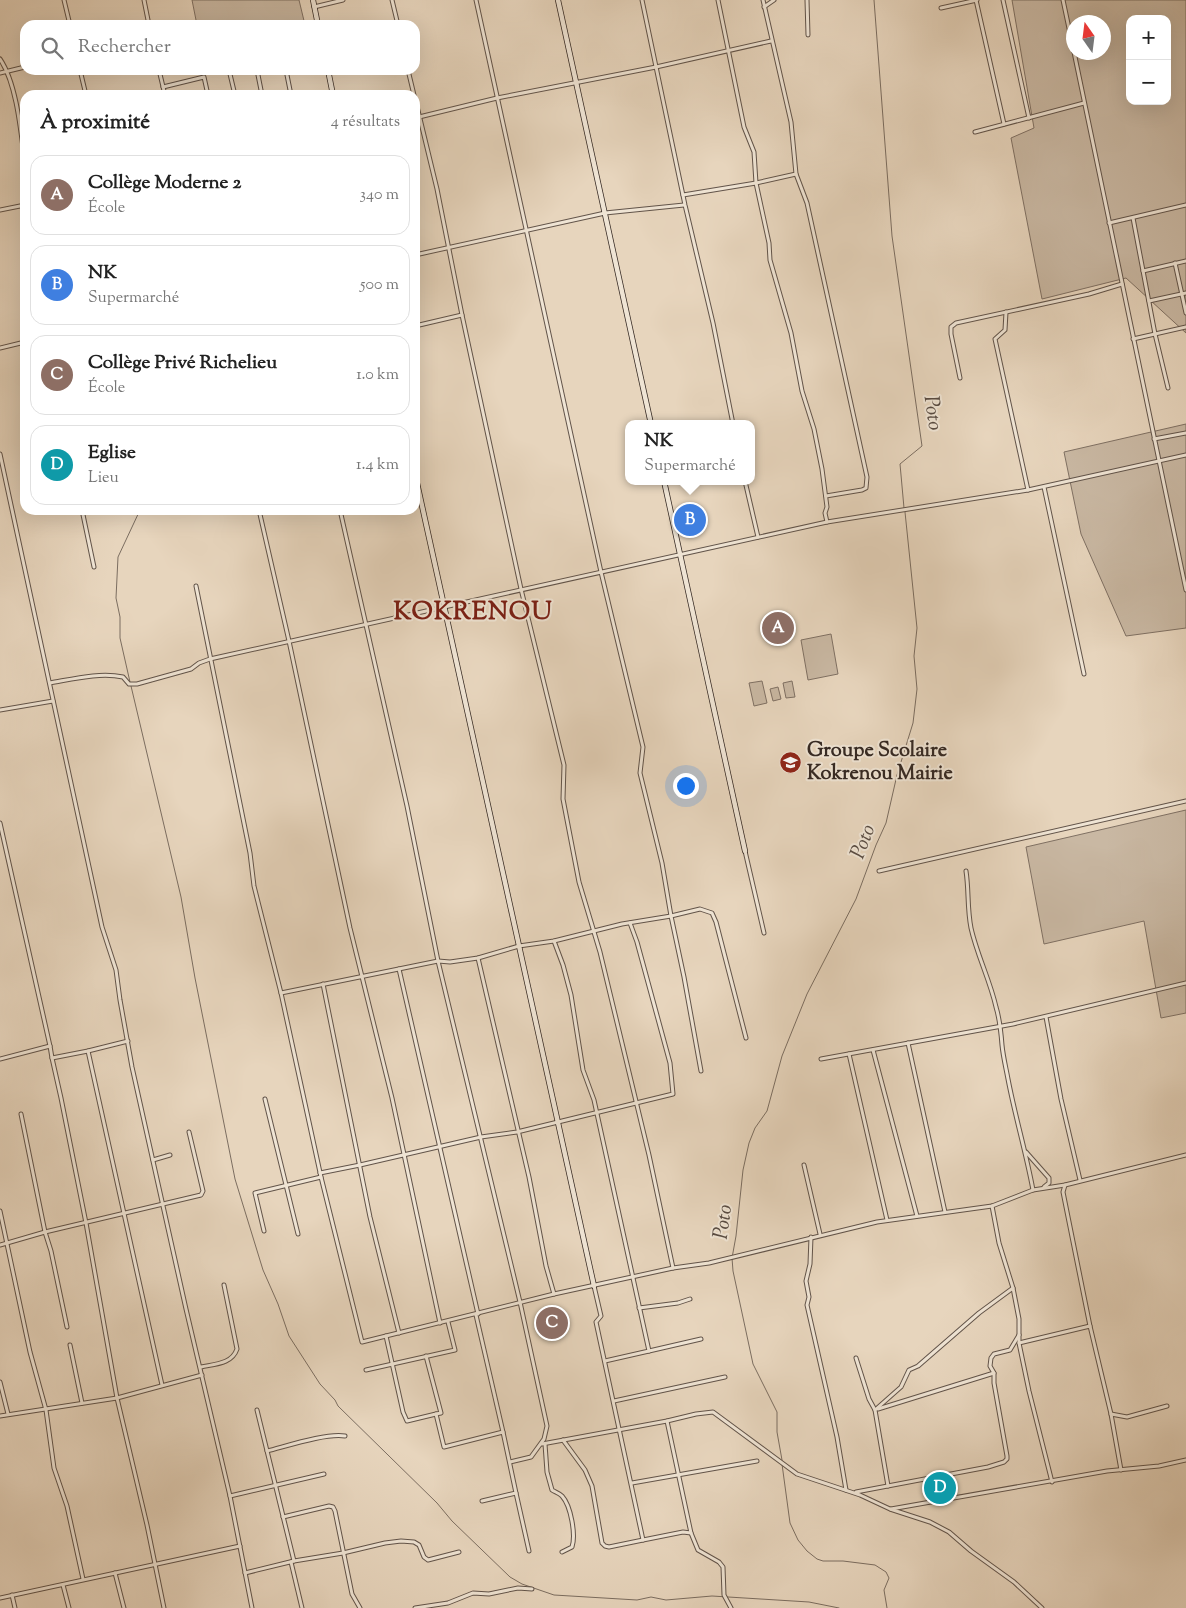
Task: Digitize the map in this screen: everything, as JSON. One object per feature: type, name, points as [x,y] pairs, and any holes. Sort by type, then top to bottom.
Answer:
[{"type":"street","points":[[64,0],[69,20]]},
{"type":"street","points":[[144,0],[148,20]]},
{"type":"street","points":[[313,0],[317,20]]},
{"type":"street","points":[[314,7],[343,0]]},
{"type":"street","points":[[392,0],[397,20]]},
{"type":"street","points":[[476,0],[601,572],[643,747],[640,773],[662,863],[670,916],[684,977],[701,1071]]},
{"type":"street","points":[[558,0],[650,420]]},
{"type":"street","points":[[642,0],[683,195],[701,267],[732,420]]},
{"type":"street","points":[[718,0],[744,127],[755,158],[756,183],[769,243],[770,260],[791,333],[802,392],[814,429],[826,496],[827,522]]},
{"type":"street","points":[[763,0],[791,122],[796,154],[796,174],[807,203],[867,477],[866,488],[862,490],[826,496]]},
{"type":"street","points":[[764,7],[774,0]]},
{"type":"street","points":[[807,0],[808,35]]},
{"type":"street","points":[[941,8],[977,0],[1004,124]]},
{"type":"street","points":[[1003,0],[1029,118]]},
{"type":"street","points":[[1062,0],[1066,17]]},
{"type":"street","points":[[420,116],[497,98],[656,68],[771,41]]},
{"type":"street","points":[[0,59],[8,71],[20,128]]},
{"type":"street","points":[[1076,60],[1186,590]]},
{"type":"street","points":[[0,73],[20,68]]},
{"type":"street","points":[[81,75],[85,90]]},
{"type":"street","points":[[162,75],[164,90]]},
{"type":"street","points":[[230,75],[233,90]]},
{"type":"street","points":[[258,75],[261,90]]},
{"type":"street","points":[[287,75],[290,90]]},
{"type":"street","points":[[329,75],[332,90]]},
{"type":"street","points":[[409,75],[413,90]]},
{"type":"street","points":[[163,87],[204,77],[207,90]]},
{"type":"street","points":[[975,132],[1084,103]]},
{"type":"street","points":[[420,128],[437,189],[521,589],[564,765],[563,799],[579,882],[600,952],[637,1104],[673,1268]]},
{"type":"street","points":[[683,195],[756,183],[796,174]]},
{"type":"street","points":[[0,210],[20,204]]},
{"type":"street","points":[[420,253],[605,213],[685,204]]},
{"type":"street","points":[[1109,223],[1186,205]]},
{"type":"street","points":[[1133,218],[1155,334],[1168,388]]},
{"type":"street","points":[[1143,271],[1186,261]]},
{"type":"street","points":[[1176,264],[1184,294],[1186,313]]},
{"type":"street","points":[[960,378],[951,334],[952,327],[956,323],[1089,294],[1122,284]]},
{"type":"street","points":[[1149,301],[1184,294]]},
{"type":"street","points":[[1006,312],[1005,330],[996,338],[1028,490]]},
{"type":"street","points":[[420,325],[462,315]]},
{"type":"street","points":[[1133,339],[1186,327]]},
{"type":"street","points":[[0,348],[20,343]]},
{"type":"street","points":[[1154,439],[1186,433]]},
{"type":"street","points":[[0,454],[102,927],[116,970],[120,1000],[153,1160],[230,1496],[252,1608]]},
{"type":"street","points":[[50,683],[77,678],[111,676],[123,677],[129,684],[137,684],[192,669],[198,663],[210,659],[758,537],[827,522],[1044,487],[1186,455]]},
{"type":"street","points":[[665,485],[764,934]]},
{"type":"street","points":[[746,485],[758,537]]},
{"type":"street","points":[[1044,487],[1084,674]]},
{"type":"street","points":[[420,497],[556,1121],[601,1316],[596,1322],[643,1540]]},
{"type":"street","points":[[83,515],[94,567]]},
{"type":"street","points":[[260,515],[350,928],[363,976],[404,1155],[440,1323]]},
{"type":"street","points":[[341,515],[364,624],[407,806],[438,961],[520,1302],[546,1426],[543,1444],[547,1472],[552,1490],[563,1497],[575,1538],[572,1547],[562,1552]]},
{"type":"street","points":[[196,586],[250,853],[254,886],[281,993],[321,1175],[362,1342],[477,1315],[554,1294],[673,1268],[709,1263],[820,1234],[887,1220],[992,1206],[1033,1190],[1065,1185],[1186,1155]]},
{"type":"street","points":[[0,710],[53,701]]},
{"type":"street","points":[[879,871],[1186,802]]},
{"type":"street","points":[[0,824],[61,1098],[86,1223],[117,1398],[147,1525],[164,1608]]},
{"type":"street","points":[[966,871],[968,884],[967,900],[972,929],[984,971],[989,980],[1000,1026],[1008,1080],[1026,1152],[1033,1190]]},
{"type":"street","points":[[281,993],[438,961],[450,962],[478,958],[519,946],[554,941],[700,909],[712,913],[714,917],[746,1038]]},
{"type":"street","points":[[264,1232],[255,1193],[481,1136],[518,1132],[556,1121],[637,1104],[673,1094],[670,1064],[637,942],[630,923]]},
{"type":"street","points":[[554,941],[571,995],[583,1070],[594,1100],[649,1351]]},
{"type":"street","points":[[478,958],[529,1177],[546,1266],[554,1294]]},
{"type":"street","points":[[399,969],[529,1551]]},
{"type":"street","points":[[821,1060],[1046,1017],[1186,983]]},
{"type":"street","points":[[323,984],[370,1217],[399,1333]]},
{"type":"street","points":[[1046,1017],[1061,1099],[1080,1180]]},
{"type":"street","points":[[52,1058],[128,1041]]},
{"type":"street","points":[[908,1044],[944,1212]]},
{"type":"street","points":[[0,1059],[50,1046]]},
{"type":"street","points":[[873,1050],[917,1216]]},
{"type":"street","points":[[88,1051],[162,1385]]},
{"type":"street","points":[[849,1054],[887,1220]]},
{"type":"street","points":[[265,1099],[298,1234]]},
{"type":"street","points":[[21,1114],[67,1327]]},
{"type":"street","points":[[0,1245],[45,1232],[201,1195],[203,1191],[189,1132]]},
{"type":"street","points":[[1026,1152],[1048,1178],[1049,1183],[1042,1188]]},
{"type":"street","points":[[153,1160],[170,1155]]},
{"type":"street","points":[[804,1164],[820,1234]]},
{"type":"street","points":[[1065,1185],[1064,1192],[1090,1326],[1111,1414],[1121,1470]]},
{"type":"street","points":[[992,1206],[999,1243],[1019,1319],[1019,1343],[1052,1482]]},
{"type":"street","points":[[0,1211],[30,1352],[46,1410],[54,1468],[67,1506],[83,1579]]},
{"type":"street","points":[[811,1237],[811,1256],[806,1281],[809,1298],[807,1305],[847,1490]]},
{"type":"street","points":[[201,1367],[231,1359],[237,1349],[224,1285]]},
{"type":"street","points":[[875,1410],[901,1387],[909,1370],[918,1366],[979,1313],[1012,1288]]},
{"type":"street","points":[[639,1308],[678,1303],[690,1299]]},
{"type":"street","points":[[366,1370],[455,1350],[448,1322]]},
{"type":"street","points":[[1019,1343],[1090,1326]]},
{"type":"street","points":[[854,1493],[988,1467],[1004,1462],[1007,1456],[994,1383],[994,1373],[990,1366],[991,1358],[994,1354],[1010,1350],[1019,1335]]},
{"type":"street","points":[[386,1336],[403,1412],[407,1421],[441,1413],[426,1356]]},
{"type":"street","points":[[605,1361],[701,1339]]},
{"type":"street","points":[[70,1345],[82,1403]]},
{"type":"street","points":[[856,1358],[869,1399],[875,1410],[888,1486]]},
{"type":"street","points":[[875,1410],[994,1373]]},
{"type":"street","points":[[0,1416],[117,1398],[202,1375]]},
{"type":"street","points":[[614,1401],[725,1377]]},
{"type":"street","points":[[0,1382],[8,1414]]},
{"type":"street","points":[[1111,1414],[1127,1417],[1166,1406]]},
{"type":"street","points":[[257,1410],[276,1485],[302,1608]]},
{"type":"street","points":[[510,1462],[531,1457],[543,1444],[667,1421],[689,1415],[714,1412],[797,1474],[847,1490],[890,1509],[930,1522],[949,1532],[971,1551],[1014,1582],[1042,1608]]},
{"type":"street","points":[[436,1414],[444,1447],[503,1432]]},
{"type":"street","points":[[667,1421],[691,1533],[698,1550],[720,1562],[723,1567],[724,1595],[731,1608]]},
{"type":"street","points":[[267,1450],[308,1440],[340,1435],[346,1436]]},
{"type":"street","points":[[563,1440],[585,1470],[592,1486],[602,1542],[605,1546],[683,1532],[691,1533]]},
{"type":"street","points":[[890,1509],[1121,1470],[1159,1466],[1186,1460]]},
{"type":"street","points":[[632,1483],[757,1461]]},
{"type":"street","points":[[230,1496],[324,1474]]},
{"type":"street","points":[[482,1501],[516,1493]]},
{"type":"street","points":[[283,1517],[329,1506],[333,1507],[352,1594],[360,1608]]},
{"type":"street","points":[[245,1573],[293,1561],[343,1553],[401,1540],[414,1542],[419,1545],[424,1557],[428,1560],[459,1552]]},
{"type":"street","points":[[0,1597],[12,1596],[240,1546]]},
{"type":"street","points":[[115,1573],[124,1608]]},
{"type":"street","points":[[63,1585],[69,1608]]},
{"type":"street","points":[[415,1608],[448,1603],[473,1593],[489,1594],[518,1588],[532,1589]]},
{"type":"street","points":[[12,1596],[15,1608]]},
{"type":"shaded area","points":[[192,0],[299,0],[304,20],[196,20]]},
{"type":"shaded area","points":[[1012,0],[1186,0],[1186,333],[1126,278],[1042,299],[1011,138],[1034,128]]},
{"type":"shaded area","points":[[1186,424],[1186,628],[1126,636],[1081,534],[1064,452]]},
{"type":"shaded area","points":[[831,634],[838,674],[808,680],[801,640]]},
{"type":"shaded area","points":[[762,681],[767,703],[754,706],[749,683]]},
{"type":"shaded area","points":[[792,681],[795,697],[786,698],[783,683]]},
{"type":"shaded area","points":[[778,687],[781,699],[773,701],[770,689]]},
{"type":"shaded area","points":[[1186,810],[1186,1013],[1161,1018],[1144,921],[1044,944],[1026,847]]},
{"type":"waterway","name":"Poto","points":[[874,0],[892,236],[922,446],[900,464],[904,508]]},
{"type":"waterway","name":"Poto","points":[[782,1460],[777,1432],[777,1412],[753,1364],[733,1271],[732,1258],[743,1170],[749,1143],[755,1128],[767,1111],[782,1056],[807,994],[856,899],[886,823],[897,775],[913,723],[917,689],[914,656],[917,628],[905,512]]},
{"type":"waterway","points":[[130,682],[120,638],[120,617],[116,598],[118,557],[138,515]]},
{"type":"waterway","points":[[131,686],[181,897],[235,1179],[263,1270],[289,1336],[320,1384],[338,1406],[437,1503],[452,1521],[510,1577],[522,1584],[554,1595],[637,1600],[651,1597],[666,1600],[712,1596],[809,1602],[839,1608]]},
{"type":"waterway","name":"Poto","points":[[782,1464],[790,1523],[798,1540],[817,1559],[875,1565],[886,1572],[889,1578],[884,1590],[887,1608]]},
{"type":"place","name":"NK","points":[[690,520]]},
{"type":"place","name":"Collège Moderne 2","points":[[778,628]]},
{"type":"place","name":"Groupe Scolaire Kokrenou Mairie","points":[[791,763]]},
{"type":"place","name":"Collège Privé Richelieu","points":[[552,1323]]},
{"type":"place","name":"Eglise","points":[[940,1488]]},
{"type":"district","name":"KOKRENOU","points":[[473,613]]}]
